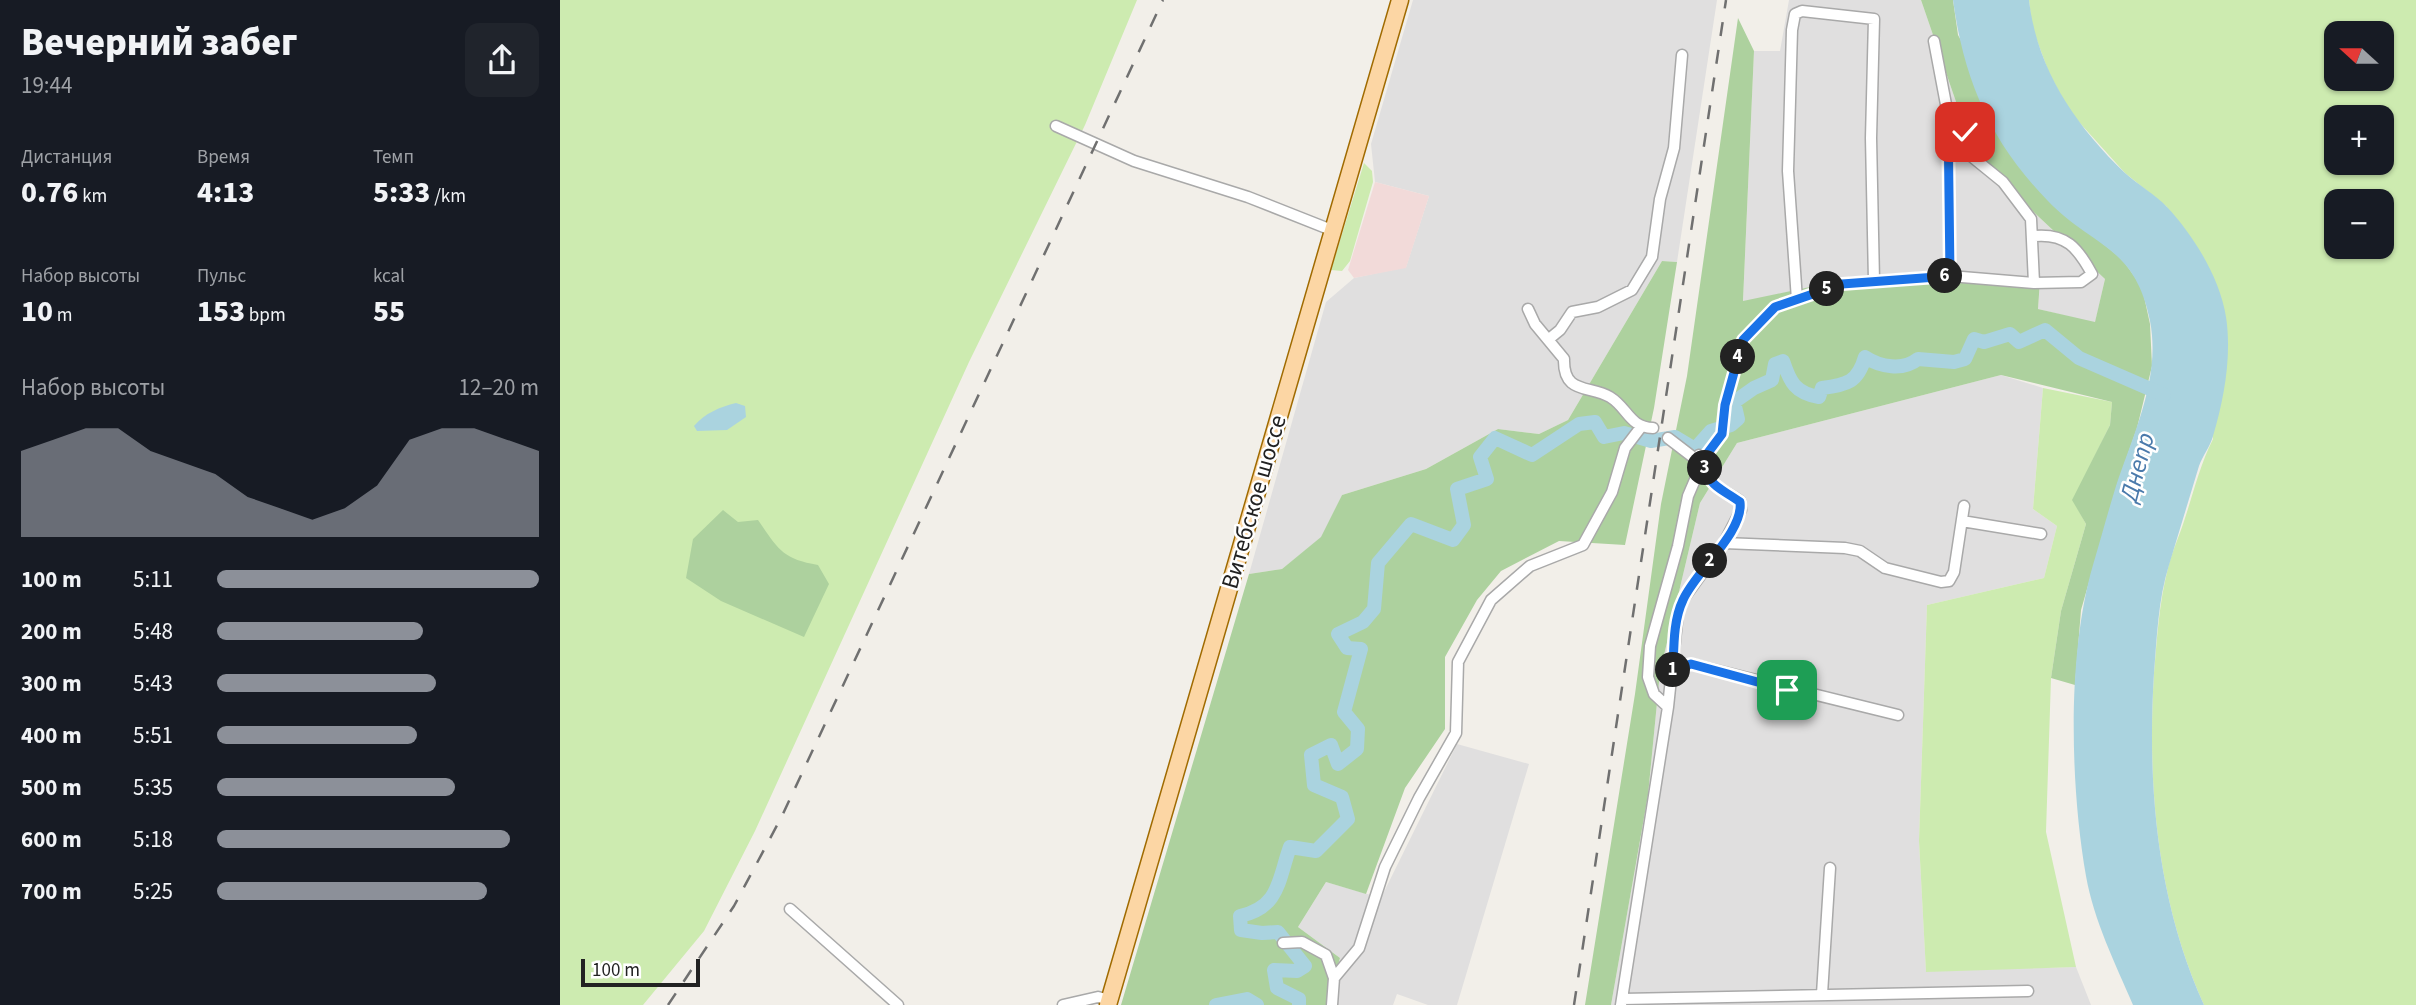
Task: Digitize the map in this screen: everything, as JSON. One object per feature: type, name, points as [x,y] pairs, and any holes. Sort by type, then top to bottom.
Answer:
[{"type":"main road","name":"Витебское шоссе","points":[[1109,1002],[1400,0]]},
{"type":"street","points":[[1797,300],[1789,158],[1792,30],[1795,14],[1802,11],[1874,19],[1871,138],[1874,281]]},
{"type":"street","points":[[1934,41],[1948,115],[1950,276]]},
{"type":"street","points":[[1549,339],[1572,312],[1598,307],[1632,290],[1652,257],[1660,199],[1674,148],[1682,55]]},
{"type":"street","points":[[1948,115],[1965,132],[1971,156],[2003,182],[2031,219],[2035,283]]},
{"type":"street","points":[[1056,126],[1134,161],[1248,197],[1334,231]]},
{"type":"street","points":[[2028,991],[1822,994],[1622,1002],[1668,707],[1678,612],[1684,597],[1724,542],[1741,510],[1740,502],[1723,492],[1706,476],[1704,458],[1722,434],[1725,405],[1743,340],[1775,307],[1842,284],[1950,276],[2035,283],[2081,282],[2092,274],[2071,242],[2049,235],[2034,236]]},
{"type":"street","points":[[1528,309],[1535,324],[1564,359],[1563,370],[1575,385],[1584,391],[1608,396],[1629,420],[1641,427],[1653,428]]},
{"type":"street","points":[[1334,978],[1359,948],[1385,867],[1419,798],[1456,733],[1458,662],[1491,600],[1530,566],[1583,545],[1612,492],[1625,448],[1641,427]]},
{"type":"street","points":[[1668,438],[1698,461],[1697,475],[1688,496],[1678,545],[1650,646],[1648,677],[1654,694],[1668,707]]},
{"type":"street","points":[[1686,452],[1704,458]]},
{"type":"street","points":[[1724,542],[1853,549],[1885,568],[1941,582],[1949,581],[1954,572],[1964,506]]},
{"type":"street","points":[[1962,521],[2041,534]]},
{"type":"street","points":[[1673,670],[1691,664],[1898,715]]},
{"type":"street","points":[[1822,994],[1830,868]]},
{"type":"street","points":[[790,909],[898,1005]]},
{"type":"street","points":[[1283,943],[1301,942],[1326,955],[1334,978],[1332,1005]]},
{"type":"street","points":[[1063,1005],[1098,997],[1109,1002]]},
{"type":"shaded area","points":[[1413,0],[1717,0],[1677,262],[1662,261],[1568,420],[1539,434],[1498,429],[1426,469],[1342,495],[1322,537],[1282,569],[1249,574],[1326,302],[1354,278],[1406,267],[1429,196],[1375,182],[1371,144]]},
{"type":"shaded area","points":[[1789,0],[1921,0],[1975,157],[2105,279],[2095,323],[2038,309],[2040,281],[1838,281],[1743,302],[1754,51],[1780,51]]},
{"type":"shaded area","points":[[1375,182],[1429,196],[1406,268],[1354,278],[1348,270]]},
{"type":"shaded area","points":[[2001,375],[2043,388],[2033,509],[2057,526],[2044,578],[1927,605],[1919,841],[1926,971],[2076,967],[2091,1005],[1611,1005],[1648,795],[1660,672],[1700,503],[1737,443]]},
{"type":"shaded area","points":[[1457,744],[1529,764],[1457,1005],[1428,1005],[1397,994],[1393,1005],[1326,1005],[1340,958],[1298,927],[1326,882],[1381,898]]},
{"type":"green space","points":[[560,0],[1137,0],[1085,125],[969,362],[755,831],[704,931],[643,1005],[560,1005]]},
{"type":"green space","points":[[1921,0],[1953,0],[1958,35],[2047,199],[2122,259],[2142,287],[2150,324],[2152,366],[2137,428],[2117,485],[2081,610],[2075,685],[2051,678],[2061,611],[2086,524],[2072,500],[2110,425],[2112,402],[2001,375],[1737,443],[1700,503],[1660,672],[1648,795],[1611,1005],[1585,1005],[1635,694],[1661,504],[1687,376],[1738,18],[1754,51],[1743,301],[1838,281],[1947,270],[2040,280],[2038,309],[2095,322],[2105,279],[1975,157]]},
{"type":"green space","points":[[2029,0],[2416,0],[2416,1005],[2204,1005],[2188,966],[2175,925],[2159,842],[2154,800],[2152,715],[2160,607],[2168,568],[2213,439],[2167,207],[2125,173],[2070,112],[2049,73],[2032,27]]},
{"type":"green space","points":[[1364,163],[1372,171],[1373,182],[1350,261],[1342,271],[1331,270]]},
{"type":"green space","points":[[1662,261],[1677,262],[1654,408],[1625,545],[1559,541],[1501,571],[1477,600],[1445,657],[1445,729],[1405,788],[1366,894],[1326,882],[1298,927],[1340,958],[1326,1005],[1121,1005],[1249,574],[1282,569],[1321,537],[1342,495],[1426,469],[1498,429],[1539,434],[1568,420]]},
{"type":"green space","points":[[2043,388],[2112,402],[2110,425],[2073,500],[2086,524],[2061,611],[2051,678],[2046,832],[2076,967],[1926,972],[1919,841],[1927,605],[2044,578],[2057,526],[2033,509]]},
{"type":"green space","points":[[723,510],[738,522],[758,520],[788,556],[818,565],[829,584],[804,637],[721,601],[686,578],[693,539]]},
{"type":"water","name":"Днепр","points":[[1953,0],[2029,0],[2040,49],[2061,94],[2107,155],[2177,218],[2204,258],[2223,302],[2228,332],[2224,393],[2213,436],[2199,466],[2165,578],[2157,632],[2152,715],[2154,800],[2166,884],[2175,925],[2204,1005],[2133,1005],[2094,909],[2086,876],[2077,801],[2074,719],[2079,638],[2093,565],[2149,384],[2152,363],[2150,321],[2143,296],[2123,262],[2047,200],[2027,178],[1995,132],[1964,57]]},
{"type":"water","points":[[736,403],[745,406],[746,417],[727,430],[697,431],[694,426],[703,417]]},
{"type":"waterway","points":[[1299,1005],[1299,999],[1277,988],[1274,970],[1297,971],[1305,966],[1278,932],[1241,930],[1240,916],[1253,912],[1270,899],[1276,890],[1290,847],[1316,851],[1348,819],[1342,797],[1314,785],[1311,755],[1331,745],[1338,764],[1357,749],[1358,729],[1344,712],[1361,649],[1347,648],[1338,634],[1363,622],[1374,609],[1378,563],[1411,524],[1453,540],[1464,525],[1457,489],[1487,479],[1480,457],[1495,438],[1532,455],[1579,424],[1595,422],[1604,437],[1624,433],[1651,441],[1675,437],[1695,449],[1711,431],[1731,425],[1738,419],[1734,402],[1772,380],[1775,364],[1783,361],[1795,385],[1804,393],[1819,397],[1822,388],[1845,383],[1855,377],[1865,357],[1892,366],[1906,365],[1918,359],[1954,362],[1965,359],[1974,339],[1984,342],[2010,334],[2019,342],[2045,330],[2079,358],[2164,395]]},
{"type":"waterway","points":[[1216,1005],[1247,999],[1257,1005]]},
{"type":"railway","points":[[668,1005],[734,906],[782,816],[1163,0]]},
{"type":"railway","points":[[1574,1005],[1726,0]]},
{"type":"route","points":[[1787,690],[1691,664],[1673,670],[1678,612],[1684,597],[1724,542],[1741,510],[1740,502],[1714,486],[1706,476],[1704,458],[1722,434],[1725,405],[1743,340],[1775,307],[1842,284],[1950,276],[1948,115],[1965,132]]}]
